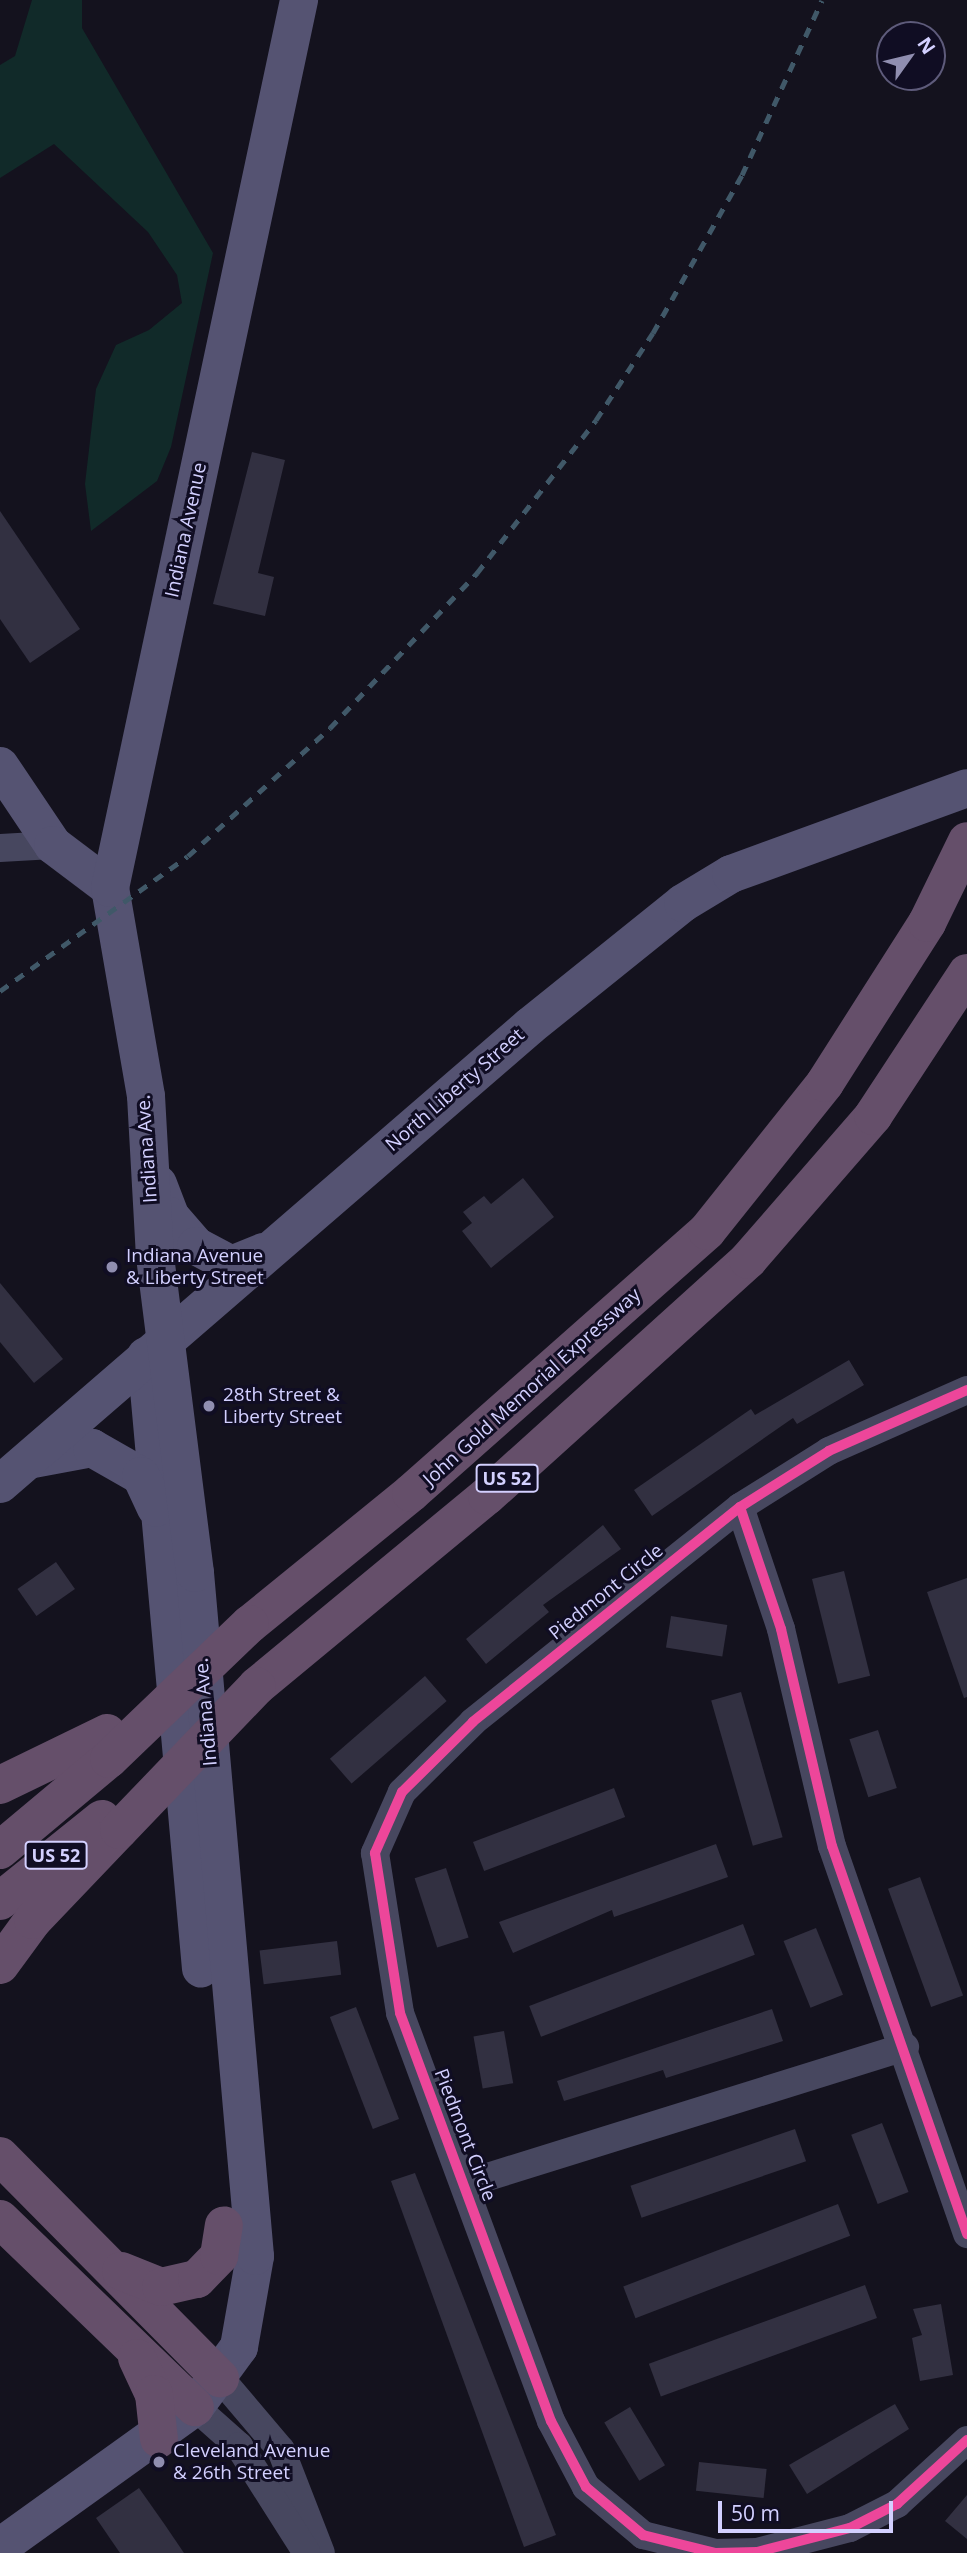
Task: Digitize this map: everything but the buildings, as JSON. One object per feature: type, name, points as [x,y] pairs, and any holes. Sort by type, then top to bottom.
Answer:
[{"type":"highway","name":"John Gold Memorial Expressway","points":[[108,1746],[250,1624],[411,1493],[707,1231],[825,1083],[927,923],[967,841]]},
{"type":"highway","name":"US 52","points":[[0,1901],[116,1820],[257,1686],[487,1496],[748,1260],[873,1116],[967,973]]},
{"type":"highway","name":"US 52","points":[[0,1850],[108,1746]]},
{"type":"highway","points":[[0,1785],[108,1746]]},
{"type":"highway","points":[[0,1965],[33,1920],[116,1820]]},
{"type":"highway","points":[[0,2156],[115,2268],[220,2378]]},
{"type":"highway","points":[[0,2219],[195,2407]]},
{"type":"highway","points":[[115,2268],[160,2287],[180,2287],[210,2269],[224,2225]]},
{"type":"highway","points":[[117,2332],[154,2394],[159,2439]]},
{"type":"main road","name":"Indiana Avenue","points":[[136,1062],[110,888],[299,0]]},
{"type":"main road","points":[[0,766],[53,845],[110,888]]},
{"type":"main road","name":"North Liberty Street","points":[[12,1474],[280,1241],[683,903],[731,874],[967,788]]},
{"type":"main road","name":"Indiana Ave.","points":[[136,1062],[146,1097],[150,1156],[160,1524],[231,2284],[220,2378]]},
{"type":"main road","name":"Indiana Ave.","points":[[0,2547],[159,2439],[195,2407],[220,2378],[246,2325],[256,2256],[195,1573],[125,1168],[136,1062]]},
{"type":"main road","points":[[150,1156],[170,1216],[196,1246],[231,1265],[245,1265],[280,1241]]},
{"type":"main road","points":[[12,1474],[69,1448],[111,1456],[151,1489],[160,1524]]},
{"type":"street","points":[[0,848],[53,845]]},
{"type":"street","name":"Piedmont Circle","points":[[967,1390],[830,1451],[740,1507],[472,1722],[402,1792],[387,1820],[375,1853],[400,2013],[551,2420],[586,2487],[643,2535],[715,2553],[799,2545],[898,2504],[967,2440]]},
{"type":"street","points":[[740,1507],[781,1629],[832,1846],[905,2047],[967,2234]]},
{"type":"street","name":"Piedmont Circle","points":[[465,2185],[905,2047]]},
{"type":"street","points":[[220,2378],[243,2398],[281,2450],[321,2553]]},
{"type":"street","points":[[195,2407],[239,2446],[307,2553]]},
{"type":"green space","points":[[32,0],[82,0],[82,28],[213,253],[171,447],[157,481],[91,531],[85,484],[96,389],[116,345],[149,330],[182,303],[177,275],[148,232],[54,144],[0,178],[0,65],[15,56]]},
{"type":"railway","points":[[0,991],[188,856],[330,728],[477,573],[596,420],[653,333],[742,175],[822,0]]},
{"type":"cycle path","points":[[967,1390],[829,1451],[740,1507],[473,1722],[402,1792],[375,1853],[400,2013],[551,2421],[586,2487],[643,2535],[715,2553],[757,2552],[850,2528],[897,2504],[967,2440]]},
{"type":"cycle path","points":[[740,1507],[781,1629],[832,1846],[967,2234]]},
{"type":"place","name":"Indiana Avenue & Liberty Street","points":[[112,1267]]},
{"type":"place","name":"28th Street & Liberty Street","points":[[209,1406]]},
{"type":"place","name":"Cleveland Avenue & 26th Street","points":[[159,2462]]}]
